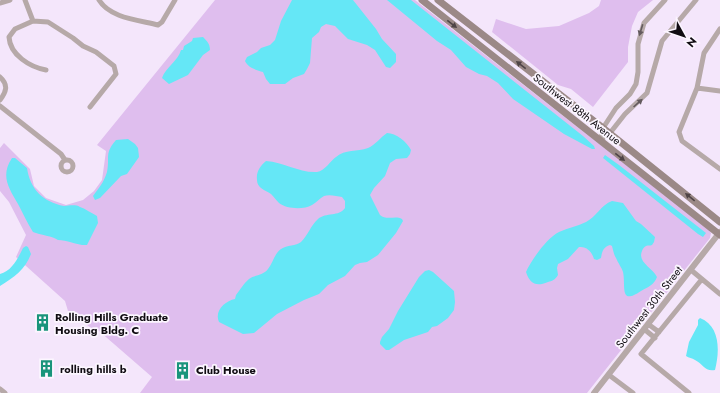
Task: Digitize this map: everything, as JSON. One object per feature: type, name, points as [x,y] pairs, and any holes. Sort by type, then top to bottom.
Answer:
[{"type":"main road","name":"Southwest 88th Avenue","points":[[422,0],[720,234]]},
{"type":"main road","name":"Southwest 88th Avenue","points":[[438,0],[610,133],[720,222]]},
{"type":"street","points":[[0,3],[10,0]]},
{"type":"street","points":[[24,0],[33,21]]},
{"type":"street","points":[[99,0],[107,10],[118,15],[158,25],[162,22],[175,0]]},
{"type":"street","points":[[600,140],[603,128],[616,108],[636,84],[638,72],[638,44],[644,23],[665,0]]},
{"type":"street","points":[[600,140],[610,133],[625,114],[647,93],[662,42],[696,0]]},
{"type":"street","points":[[46,70],[36,69],[29,65],[10,45],[9,37],[16,29],[33,21],[48,22],[83,46],[96,52],[114,66],[116,74],[90,107]]},
{"type":"street","points":[[720,29],[704,53],[697,88],[679,132],[682,141],[720,169]]},
{"type":"street","points":[[0,77],[6,86],[6,92],[0,100]]},
{"type":"street","points":[[697,88],[720,91]]},
{"type":"street","points":[[0,106],[61,154],[65,160]]},
{"type":"street","name":"Southwest 30th Street","points":[[594,393],[720,234]]},
{"type":"street","points":[[691,270],[720,294]]},
{"type":"street","points":[[689,393],[641,354],[702,279]]},
{"type":"street","points":[[648,324],[659,332]]},
{"type":"street","points":[[644,330],[655,338]]},
{"type":"street","points":[[609,375],[633,393]]},
{"type":"street","points":[[0,389],[5,393]]},
{"type":"shaded area","points":[[215,0],[415,0],[708,229],[711,233],[710,238],[587,393],[140,393],[152,377],[99,331],[91,328],[68,311],[65,301],[16,257],[26,235],[9,202],[0,191],[0,148],[4,143],[30,169],[34,186],[46,198],[66,205],[83,200],[94,191],[102,180],[106,151],[97,145]]},
{"type":"shaded area","points":[[601,0],[653,0],[638,12],[632,26],[628,47],[628,62],[593,107],[571,89],[558,85],[492,32],[496,19],[526,29],[559,26],[589,13],[599,6]]},
{"type":"water","points":[[292,0],[353,0],[382,39],[396,54],[396,62],[390,68],[386,67],[375,50],[367,45],[348,39],[335,26],[326,24],[321,27],[319,32],[312,38],[310,63],[304,74],[293,78],[285,84],[270,84],[263,72],[250,67],[245,61],[247,57],[257,52],[261,48],[270,45],[275,40],[281,21]]},
{"type":"water","points":[[387,0],[411,0],[583,136],[594,146],[595,149],[592,149],[564,134],[513,99],[498,83],[487,76],[479,74],[466,67],[451,50],[437,41]]},
{"type":"water","points":[[203,37],[209,44],[210,50],[203,55],[188,75],[169,84],[162,78],[181,50],[183,50],[184,46],[192,41],[193,38]]},
{"type":"water","points":[[387,133],[401,138],[411,150],[407,158],[396,159],[390,163],[385,176],[370,195],[380,215],[385,218],[399,218],[403,221],[396,233],[378,255],[367,262],[355,265],[345,276],[328,285],[319,294],[277,314],[254,333],[243,334],[219,322],[218,314],[221,307],[235,299],[236,295],[249,279],[266,271],[281,249],[301,242],[311,227],[321,217],[339,213],[345,208],[345,201],[342,197],[331,195],[326,195],[314,204],[304,208],[291,208],[282,205],[257,183],[257,174],[262,165],[266,161],[279,163],[304,171],[317,172],[322,170],[340,154],[368,148]]},
{"type":"water","points":[[128,139],[138,148],[139,157],[127,174],[121,176],[100,198],[95,200],[93,196],[103,182],[107,172],[108,155],[112,145],[116,140]]},
{"type":"water","points":[[605,155],[706,233],[703,237],[603,158]]},
{"type":"water","points":[[12,158],[15,158],[27,168],[34,188],[44,198],[64,206],[78,206],[97,216],[98,223],[87,245],[58,240],[53,237],[33,232],[7,182],[6,176],[8,164]]},
{"type":"water","points":[[612,201],[623,203],[636,221],[655,237],[652,245],[645,247],[642,250],[641,255],[643,262],[657,277],[652,284],[634,295],[626,295],[623,272],[612,246],[610,245],[604,248],[601,258],[597,260],[594,259],[592,254],[587,249],[579,247],[568,259],[558,264],[558,275],[551,281],[537,284],[529,279],[526,272],[528,267],[550,239],[559,232],[586,222],[605,205]]},
{"type":"water","points":[[26,246],[31,254],[29,260],[22,269],[0,286],[0,274],[11,267],[17,260],[23,248]]},
{"type":"water","points":[[429,270],[454,291],[454,310],[448,318],[437,326],[432,327],[428,332],[404,340],[389,350],[386,350],[380,344],[382,337],[389,329],[419,277],[425,271]]},
{"type":"water","points":[[700,318],[707,322],[715,333],[718,355],[715,370],[706,369],[694,359],[686,356],[689,342]]},
{"type":"place","name":"Rolling Hills Graduate Housing Bldg. C","points":[[42,323]]},
{"type":"place","name":"rolling hills b","points":[[47,369]]},
{"type":"place","name":"Club House","points":[[183,370]]}]
